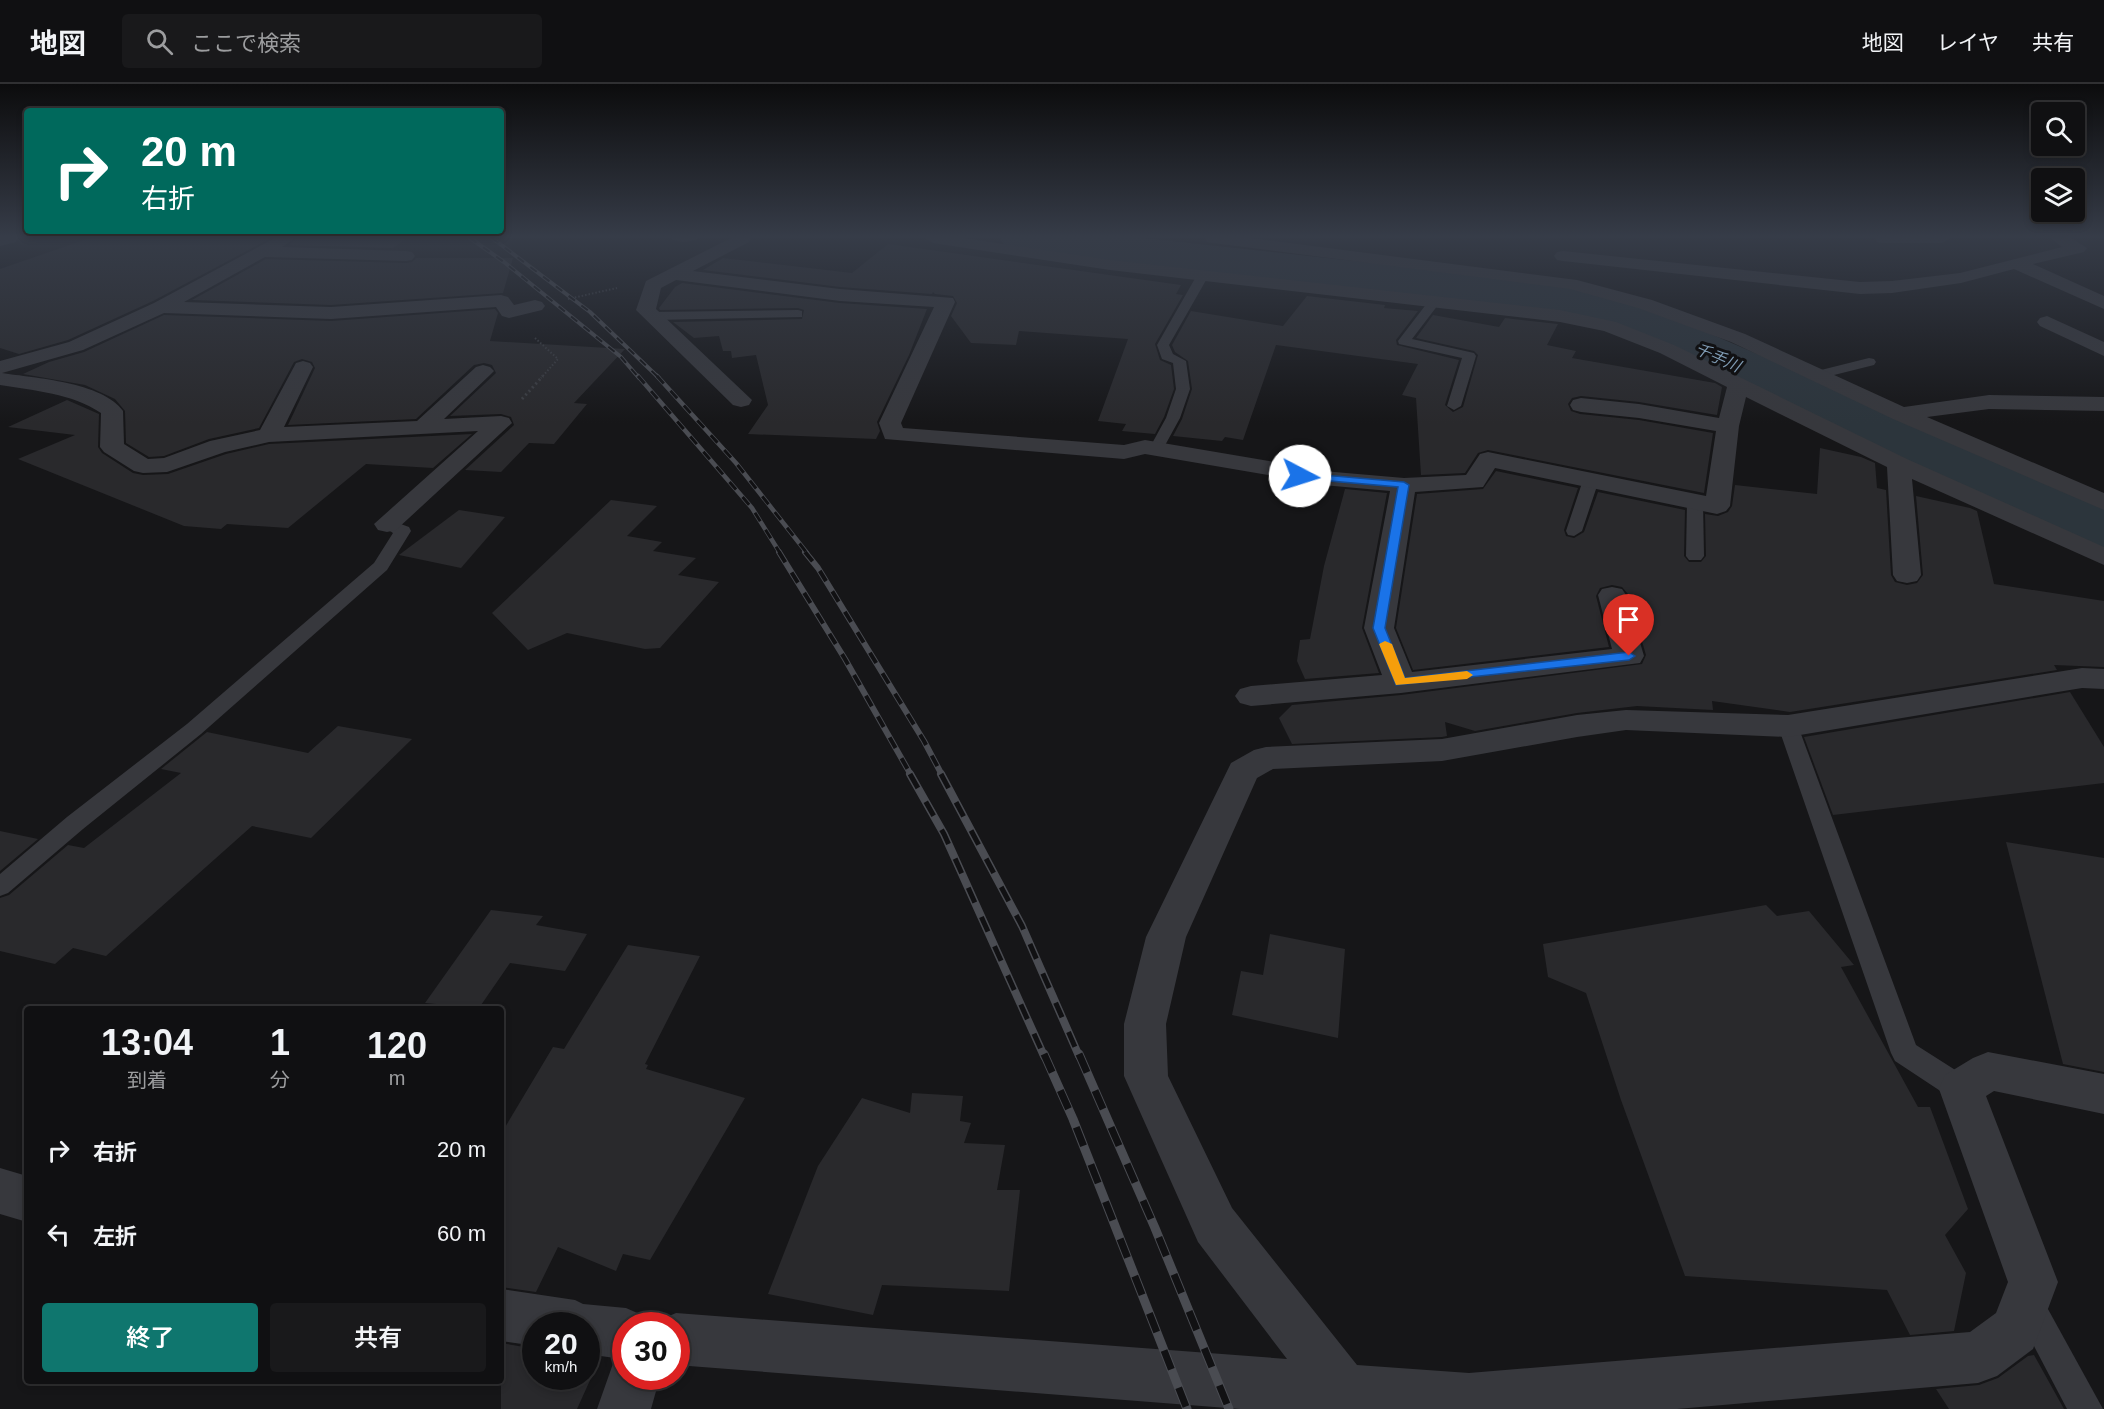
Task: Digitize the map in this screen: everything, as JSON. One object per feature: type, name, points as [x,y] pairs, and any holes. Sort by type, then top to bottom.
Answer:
[{"type":"street","points":[[0,367],[76,346],[175,300]]},
{"type":"street","points":[[648,300],[646,310],[741,400]]},
{"type":"street","points":[[913,300],[946,302],[890,423],[893,434],[1124,452],[1145,447],[1269,468],[1300,476],[1404,485],[1474,482],[1488,459],[1716,506],[1728,426],[1738,386]]},
{"type":"street","points":[[1425,300],[1560,316],[1609,326],[1667,349],[1899,464],[2104,557]]},
{"type":"street","points":[[1630,300],[1738,338],[1901,414],[2104,502]]},
{"type":"street","points":[[162,307],[331,314],[501,301],[509,312],[535,306]]},
{"type":"street","points":[[2046,322],[2104,350]]},
{"type":"street","points":[[2083,340],[2104,338]]},
{"type":"street","points":[[268,435],[303,367]]},
{"type":"street","points":[[424,426],[483,371]]},
{"type":"street","points":[[0,379],[84,395],[99,401],[112,411],[112,447],[143,466],[167,465],[218,446],[268,435],[501,423]]},
{"type":"street","points":[[1901,414],[1989,402],[2104,404]]},
{"type":"street","points":[[1581,405],[1639,411],[1728,426]]},
{"type":"street","points":[[387,524],[501,423]]},
{"type":"street","points":[[1899,464],[1906,575]]},
{"type":"street","points":[[1401,682],[1379,628],[1404,485]]},
{"type":"street","points":[[1251,696],[1401,682],[1629,656],[1612,595]]},
{"type":"street","points":[[1343,1390],[1215,1225],[1146,1076],[1145,1024],[1166,937],[1243,771],[1266,758],[1442,750],[1577,726],[1626,720],[1788,726],[2082,678],[2104,679]]},
{"type":"street","points":[[690,1340],[1469,1400],[1978,1357],[2015,1331],[2032,1282],[1961,1089],[1988,1071],[2104,1094]]},
{"type":"street","points":[[0,1191],[24,1198]]},
{"type":"street","points":[[504,1315],[522,1318]]},
{"type":"street","points":[[624,1409],[629,1390]]},
{"type":"lane","points":[[1156,449],[1173,418],[1183,389],[1179,362],[1167,356],[1163,345],[1189,300]]},
{"type":"lane","points":[[1435,301],[1404,341],[1469,356],[1454,406]]},
{"type":"lane","points":[[653,316],[798,314]]},
{"type":"lane","points":[[1818,375],[1869,362]]},
{"type":"lane","points":[[1574,531],[1591,480]]},
{"type":"lane","points":[[1695,502],[1695,556]]},
{"type":"lane","points":[[0,887],[75,823],[194,729],[381,566],[403,531],[387,524]]},
{"type":"lane","points":[[1788,726],[1905,1053],[1961,1089]]},
{"type":"lane","points":[[2026,1300],[2086,1409]]},
{"type":"path","points":[[535,306],[562,300]]},
{"type":"path","points":[[501,423],[558,359],[509,312]]},
{"type":"building","points":[[0,300],[155,300],[68,340],[19,354],[0,348]]},
{"type":"building","points":[[192,300],[405,300],[331,305]]},
{"type":"building","points":[[665,300],[815,300],[927,309],[909,355],[877,422],[880,431],[876,439],[748,434],[768,405],[756,355],[732,358],[731,351],[723,351],[719,336],[694,338],[673,322],[802,319],[804,310],[798,308],[660,310],[659,308]]},
{"type":"building","points":[[955,300],[1180,300],[1155,344],[1160,360],[1171,365],[1174,389],[1155,434],[1122,431],[1126,424],[1098,421],[1128,339],[1019,331],[1016,345],[971,343],[951,316],[957,303]]},
{"type":"building","points":[[1304,300],[1340,300],[1385,305],[1384,308],[1418,311],[1396,340],[1397,345],[1459,360],[1445,405],[1453,412],[1463,407],[1478,355],[1474,351],[1416,338],[1433,315],[1499,327],[1505,318],[1558,324],[1547,345],[1576,351],[1572,358],[1715,383],[1722,387],[1717,415],[1639,402],[1581,396],[1572,398],[1568,404],[1571,411],[1580,414],[1639,420],[1713,433],[1704,493],[1488,450],[1478,453],[1465,473],[1421,475],[1416,398],[1402,395],[1418,364],[1276,345],[1243,440],[1225,437],[1222,441],[1173,436],[1182,419],[1192,389],[1188,361],[1175,352],[1172,345],[1191,311],[1283,326]]},
{"type":"building","points":[[495,309],[498,313],[490,341],[625,349],[574,403],[587,404],[554,444],[529,443],[501,472],[465,470],[514,425],[511,417],[501,414],[450,416],[496,373],[492,365],[484,363],[474,365],[416,419],[288,425],[315,368],[312,362],[302,359],[294,362],[259,428],[209,439],[164,456],[149,457],[126,443],[125,411],[115,399],[85,385],[23,374],[49,362],[84,352],[164,315],[331,321]]},
{"type":"building","points":[[67,400],[99,414],[98,447],[102,453],[133,473],[143,475],[168,474],[226,454],[269,444],[472,434],[433,468],[366,464],[288,528],[227,524],[221,529],[184,526],[18,459],[75,435],[8,427]]},
{"type":"building","points":[[1820,448],[1861,457],[1875,463],[1877,488],[1886,490],[1891,575],[1895,582],[1907,585],[1917,583],[1923,575],[1916,496],[1970,508],[1977,511],[1994,584],[2104,601],[2104,667],[2054,665],[2057,670],[1790,712],[1712,701],[1713,710],[1637,706],[1577,713],[1475,731],[1445,722],[1447,736],[1442,737],[1292,744],[1279,718],[1292,705],[1401,695],[1642,664],[1646,655],[1628,594],[1622,587],[1612,585],[1600,588],[1596,596],[1609,647],[1413,670],[1396,628],[1417,494],[1483,489],[1496,471],[1578,488],[1564,530],[1566,536],[1574,538],[1584,532],[1598,492],[1685,510],[1684,556],[1689,562],[1701,562],[1706,556],[1705,514],[1718,516],[1728,512],[1732,506],[1735,485],[1817,494]]},
{"type":"building","points":[[1345,489],[1387,493],[1362,628],[1379,673],[1305,679],[1297,661],[1300,640],[1310,639],[1324,566]]},
{"type":"building","points":[[611,500],[657,506],[627,536],[662,542],[653,551],[696,558],[678,575],[719,582],[660,648],[645,649],[567,633],[528,650],[492,613]]},
{"type":"building","points":[[459,510],[505,517],[461,568],[399,555]]},
{"type":"building","points":[[2070,692],[2104,747],[2104,783],[1833,815],[1804,737]]},
{"type":"building","points":[[338,726],[412,739],[311,838],[252,826],[106,956],[73,948],[55,964],[0,951],[0,898],[9,895],[68,845],[84,848],[181,773],[161,769],[207,732],[308,753]]},
{"type":"building","points":[[0,831],[38,839],[0,871]]},
{"type":"building","points":[[2006,842],[2104,858],[2104,1072],[2063,1064]]},
{"type":"building","points":[[1766,905],[1777,916],[1809,911],[1854,965],[1841,967],[1918,1107],[1930,1107],[1968,1209],[1945,1235],[1966,1273],[1954,1331],[1910,1335],[1887,1290],[1685,1276],[1621,1100],[1586,993],[1548,977],[1543,944]]},
{"type":"building","points":[[491,910],[543,916],[536,925],[587,934],[565,971],[510,963],[480,1006],[425,1003]]},
{"type":"building","points":[[1270,934],[1345,949],[1338,1038],[1232,1015],[1241,971],[1263,975]]},
{"type":"building","points":[[628,945],[700,956],[645,1064],[648,1065],[646,1069],[745,1098],[650,1260],[623,1254],[616,1271],[558,1247],[536,1292],[504,1287],[504,1129],[553,1047],[564,1049]]},
{"type":"building","points":[[912,1093],[963,1096],[960,1121],[971,1123],[964,1143],[1005,1145],[997,1190],[1020,1190],[1009,1291],[882,1285],[873,1315],[768,1294],[818,1166],[862,1098],[910,1113]]},
{"type":"building","points":[[504,1344],[522,1347],[522,1390],[586,1390],[577,1409],[501,1409],[501,1384],[504,1384]]},
{"type":"building","points":[[2034,1355],[2064,1409],[1949,1409],[1936,1389],[1979,1385],[1998,1378],[2028,1356]]},
{"type":"waterway","name":"千手川","points":[[1552,300],[1594,306],[1657,330],[2104,529]]},
{"type":"railway","points":[[551,300],[621,357],[639,378]]},
{"type":"railway","points":[[574,300],[590,312],[658,377]]},
{"type":"railway","points":[[638,376],[752,508],[780,553]]},
{"type":"railway","points":[[658,377],[736,463],[807,553]]},
{"type":"railway","points":[[779,552],[845,659],[911,775]]},
{"type":"railway","points":[[805,552],[818,568],[924,741],[942,775]]},
{"type":"railway","points":[[910,774],[944,834],[1044,1056]]},
{"type":"railway","points":[[941,774],[1022,926],[1079,1056]]},
{"type":"railway","points":[[1044,1054],[1073,1119],[1187,1409]]},
{"type":"railway","points":[[1079,1054],[1155,1228],[1229,1409]]},
{"type":"slow traffic","points":[[1385,644],[1401,682],[1467,675]]},
{"type":"route","points":[[1300,476],[1404,485],[1379,628],[1401,682],[1629,656]]}]
